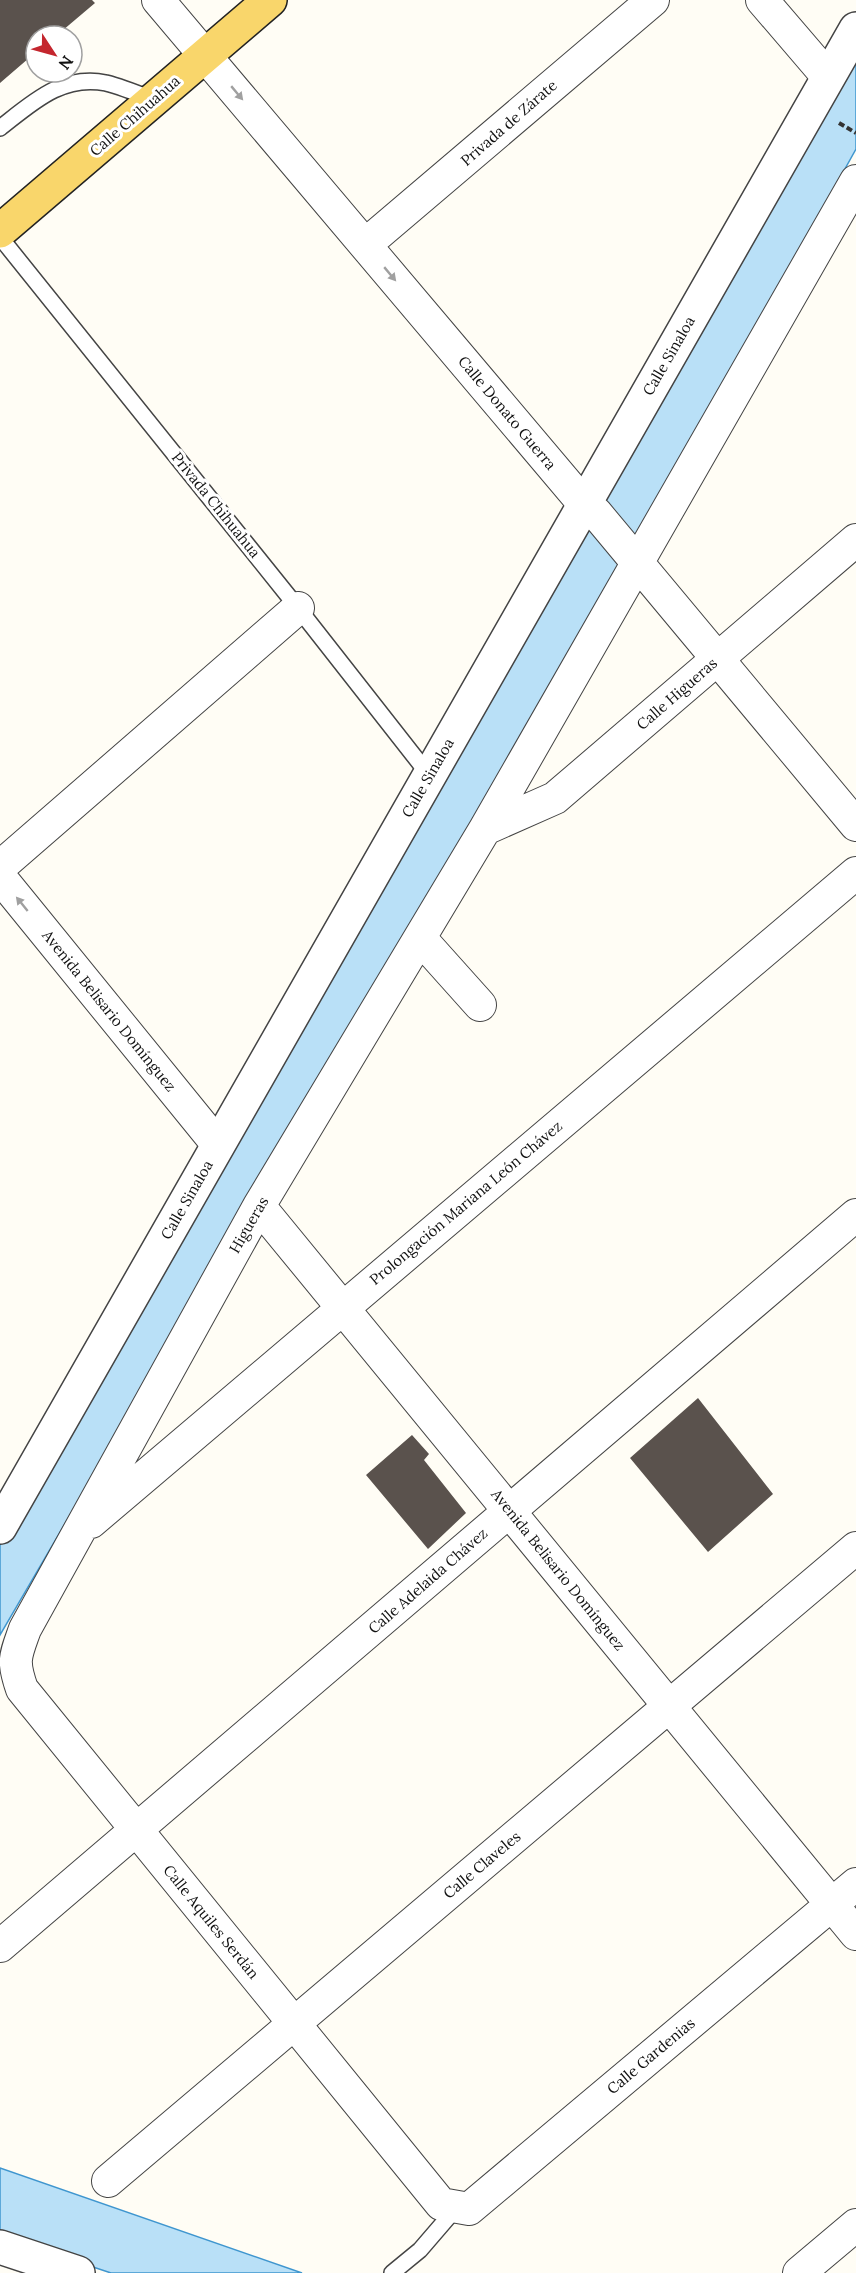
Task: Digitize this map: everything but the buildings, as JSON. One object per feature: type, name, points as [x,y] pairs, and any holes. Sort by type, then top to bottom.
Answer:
[{"type":"main road","name":"Calle Chihuahua","points":[[0,231],[270,0]]},
{"type":"street","name":"Calle Donato Guerra","points":[[158,0],[632,556],[856,825]]},
{"type":"street","name":"Privada de Zárate","points":[[365,245],[653,0]]},
{"type":"street","points":[[762,0],[828,77]]},
{"type":"street","name":"Calle Sinaloa","points":[[0,1527],[429,776],[590,509],[856,29]]},
{"type":"street","name":"Higueras","points":[[25,1629],[260,1206],[485,830],[632,556],[856,181]]},
{"type":"street","name":"Calle Higueras","points":[[485,830],[555,798],[856,540]]},
{"type":"street","points":[[0,867],[298,608]]},
{"type":"street","name":"Prolongación Mariana León Chávez","points":[[76,1534],[856,873]]},
{"type":"street","name":"Avenida Belisario Domínguez","points":[[0,877],[218,1145]]},
{"type":"street","points":[[420,938],[480,1005]]},
{"type":"street","name":"Avenida Belisario Domínguez","points":[[260,1206],[856,1934]]},
{"type":"street","name":"Calle Adelaida Chávez","points":[[0,1946],[856,1215]]},
{"type":"street","name":"Calle Claveles","points":[[108,2181],[856,1548]]},
{"type":"street","name":"Calle Aquiles Serdán","points":[[25,1629],[17,1652],[15,1667],[22,1689],[294,2024],[449,2206]]},
{"type":"street","name":"Calle Gardenias","points":[[449,2206],[469,2209],[856,1884]]},
{"type":"street","points":[[799,2273],[856,2225]]},
{"type":"street","points":[[0,2247],[78,2273]]},
{"type":"lane","points":[[0,128],[41,95],[80,80],[107,83],[154,100]]},
{"type":"lane","name":"Privada Chihuahua","points":[[0,237],[298,608],[429,776]]},
{"type":"lane","points":[[392,2273],[420,2250],[449,2206]]},
{"type":"water","points":[[856,53],[856,149],[615,582],[0,1635],[0,1545]]},
{"type":"water","points":[[0,2168],[302,2273],[111,2273],[0,2236]]}]
